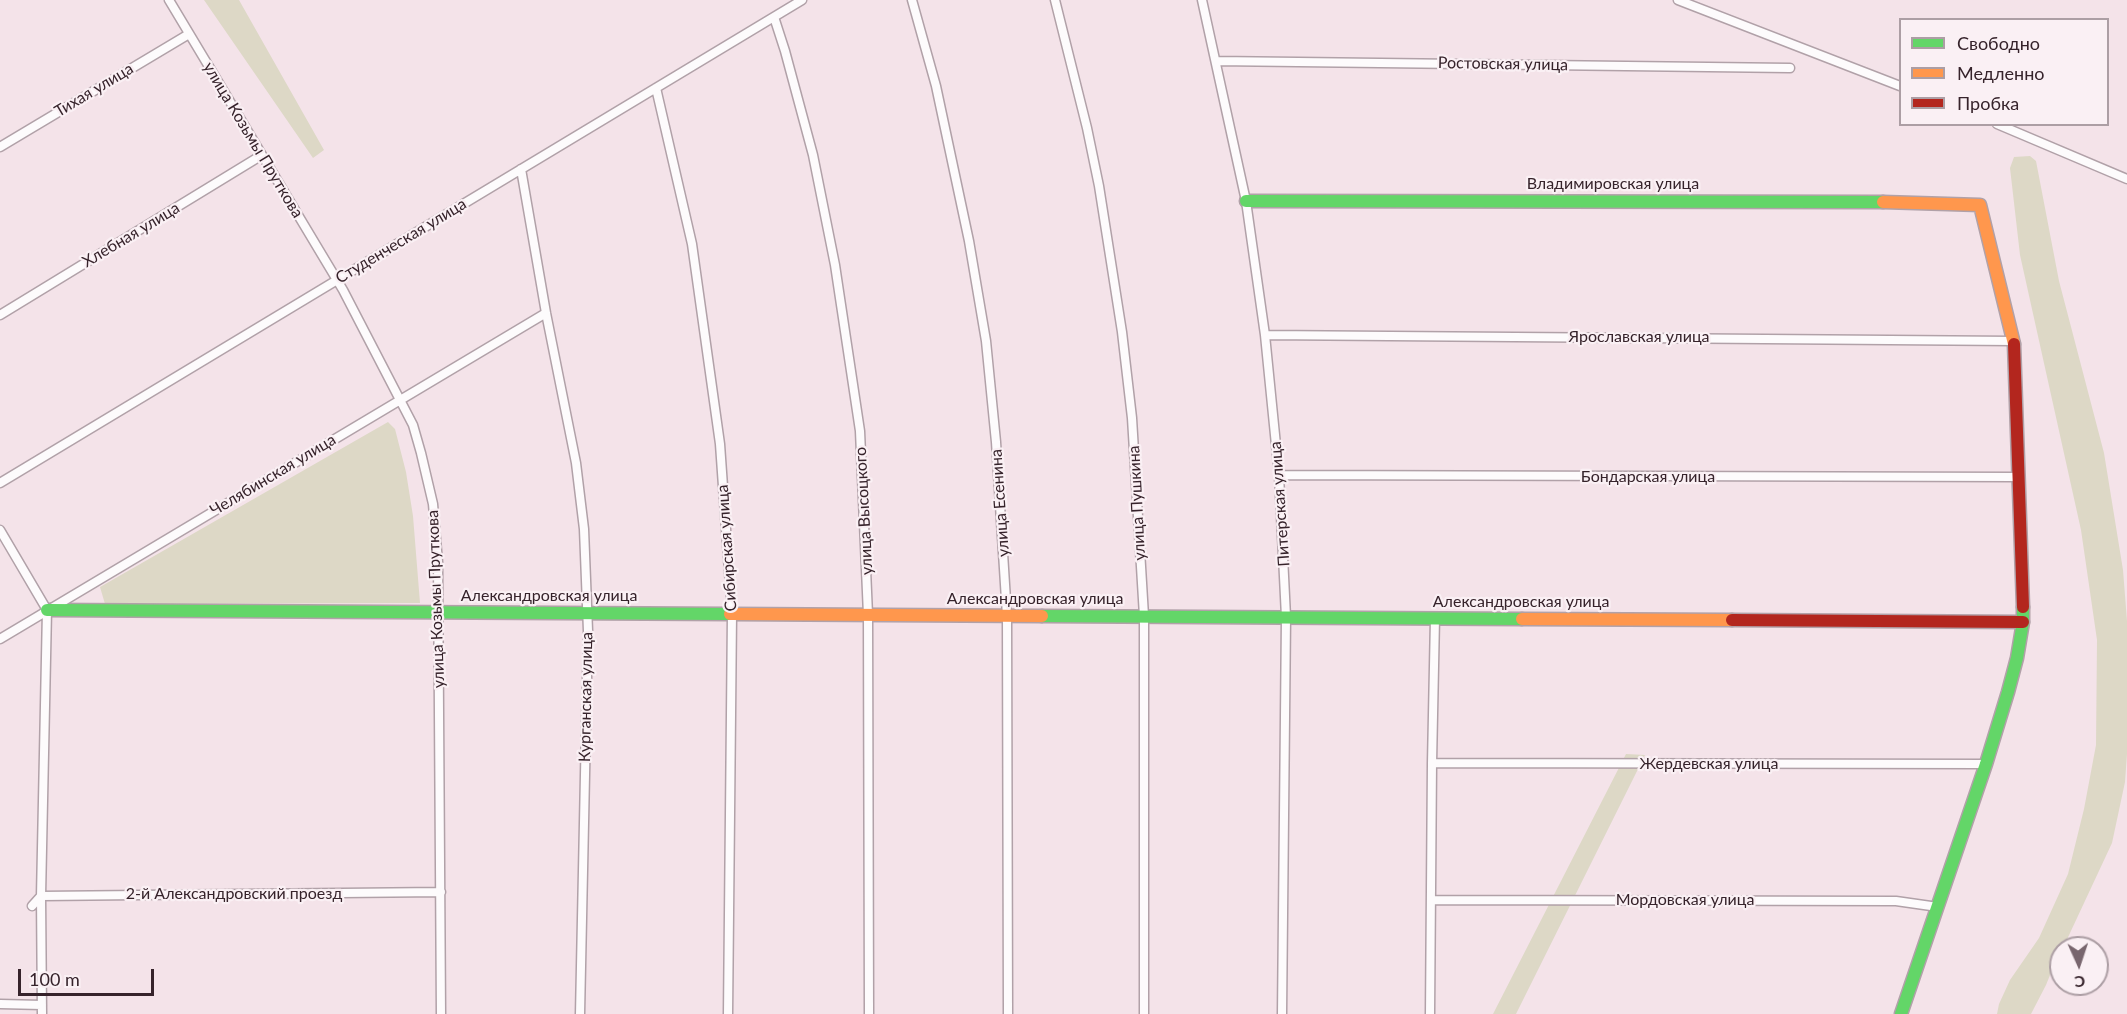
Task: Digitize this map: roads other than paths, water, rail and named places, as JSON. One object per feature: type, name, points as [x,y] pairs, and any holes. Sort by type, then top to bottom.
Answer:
[{"type":"street","name":"улица Козьмы Пруткова","points":[[169,0],[337,280],[413,425],[433,504],[438,562],[441,1014]]},
{"type":"street","name":"Студенческая улица","points":[[0,483],[802,0]]},
{"type":"street","name":"улица Есенина","points":[[912,0],[936,86],[969,241],[986,341],[996,442],[1007,616],[1008,1014]]},
{"type":"street","name":"улица Пушкина","points":[[1056,0],[1090,139],[1110,245],[1132,418],[1144,616],[1144,1014]]},
{"type":"street","name":"Питерская улица","points":[[1202,0],[1246,201],[1265,335],[1279,475],[1286,617],[1282,1014]]},
{"type":"street","points":[[1678,0],[1899,86]]},
{"type":"street","name":"улица Высоцкого","points":[[774,16],[813,155],[835,265],[860,431],[868,615],[869,1014]]},
{"type":"street","name":"Тихая улица","points":[[0,147],[189,34]]},
{"type":"street","name":"Ростовская улица","points":[[1216,61],[1790,68]]},
{"type":"street","name":"Сибирская улица","points":[[656,88],[692,244],[720,444],[732,614],[728,1014]]},
{"type":"street","points":[[2002,126],[2127,178]]},
{"type":"street","name":"Хлебная улица","points":[[0,315],[262,155]]},
{"type":"street","name":"Курганская улица","points":[[521,169],[546,313],[576,463],[584,529],[588,613],[580,1014]]},
{"type":"street","name":"Владимировская улица","points":[[1246,201],[1914,202],[1980,205],[2013,341]]},
{"type":"street","name":"Челябинская улица","points":[[0,639],[400,398],[546,313]]},
{"type":"street","name":"Ярославская улица","points":[[1265,335],[2013,341]]},
{"type":"street","points":[[1901,1014],[1986,764],[2017,657],[2023,622],[2013,341]]},
{"type":"street","name":"Бондарская улица","points":[[1279,475],[2017,477]]},
{"type":"street","points":[[0,530],[47,610],[41,896],[42,1009],[0,1004]]},
{"type":"street","name":"Александровская улица","points":[[47,610],[2023,622]]},
{"type":"street","points":[[1430,1014],[1435,618]]},
{"type":"street","name":"Жердевская улица","points":[[1432,763],[1986,764]]},
{"type":"street","name":"2-й Александровский проезд","points":[[41,896],[441,892]]},
{"type":"street","points":[[32,906],[41,896]]},
{"type":"street","name":"Мордовская улица","points":[[1431,900],[1896,901],[1938,907]]}]
